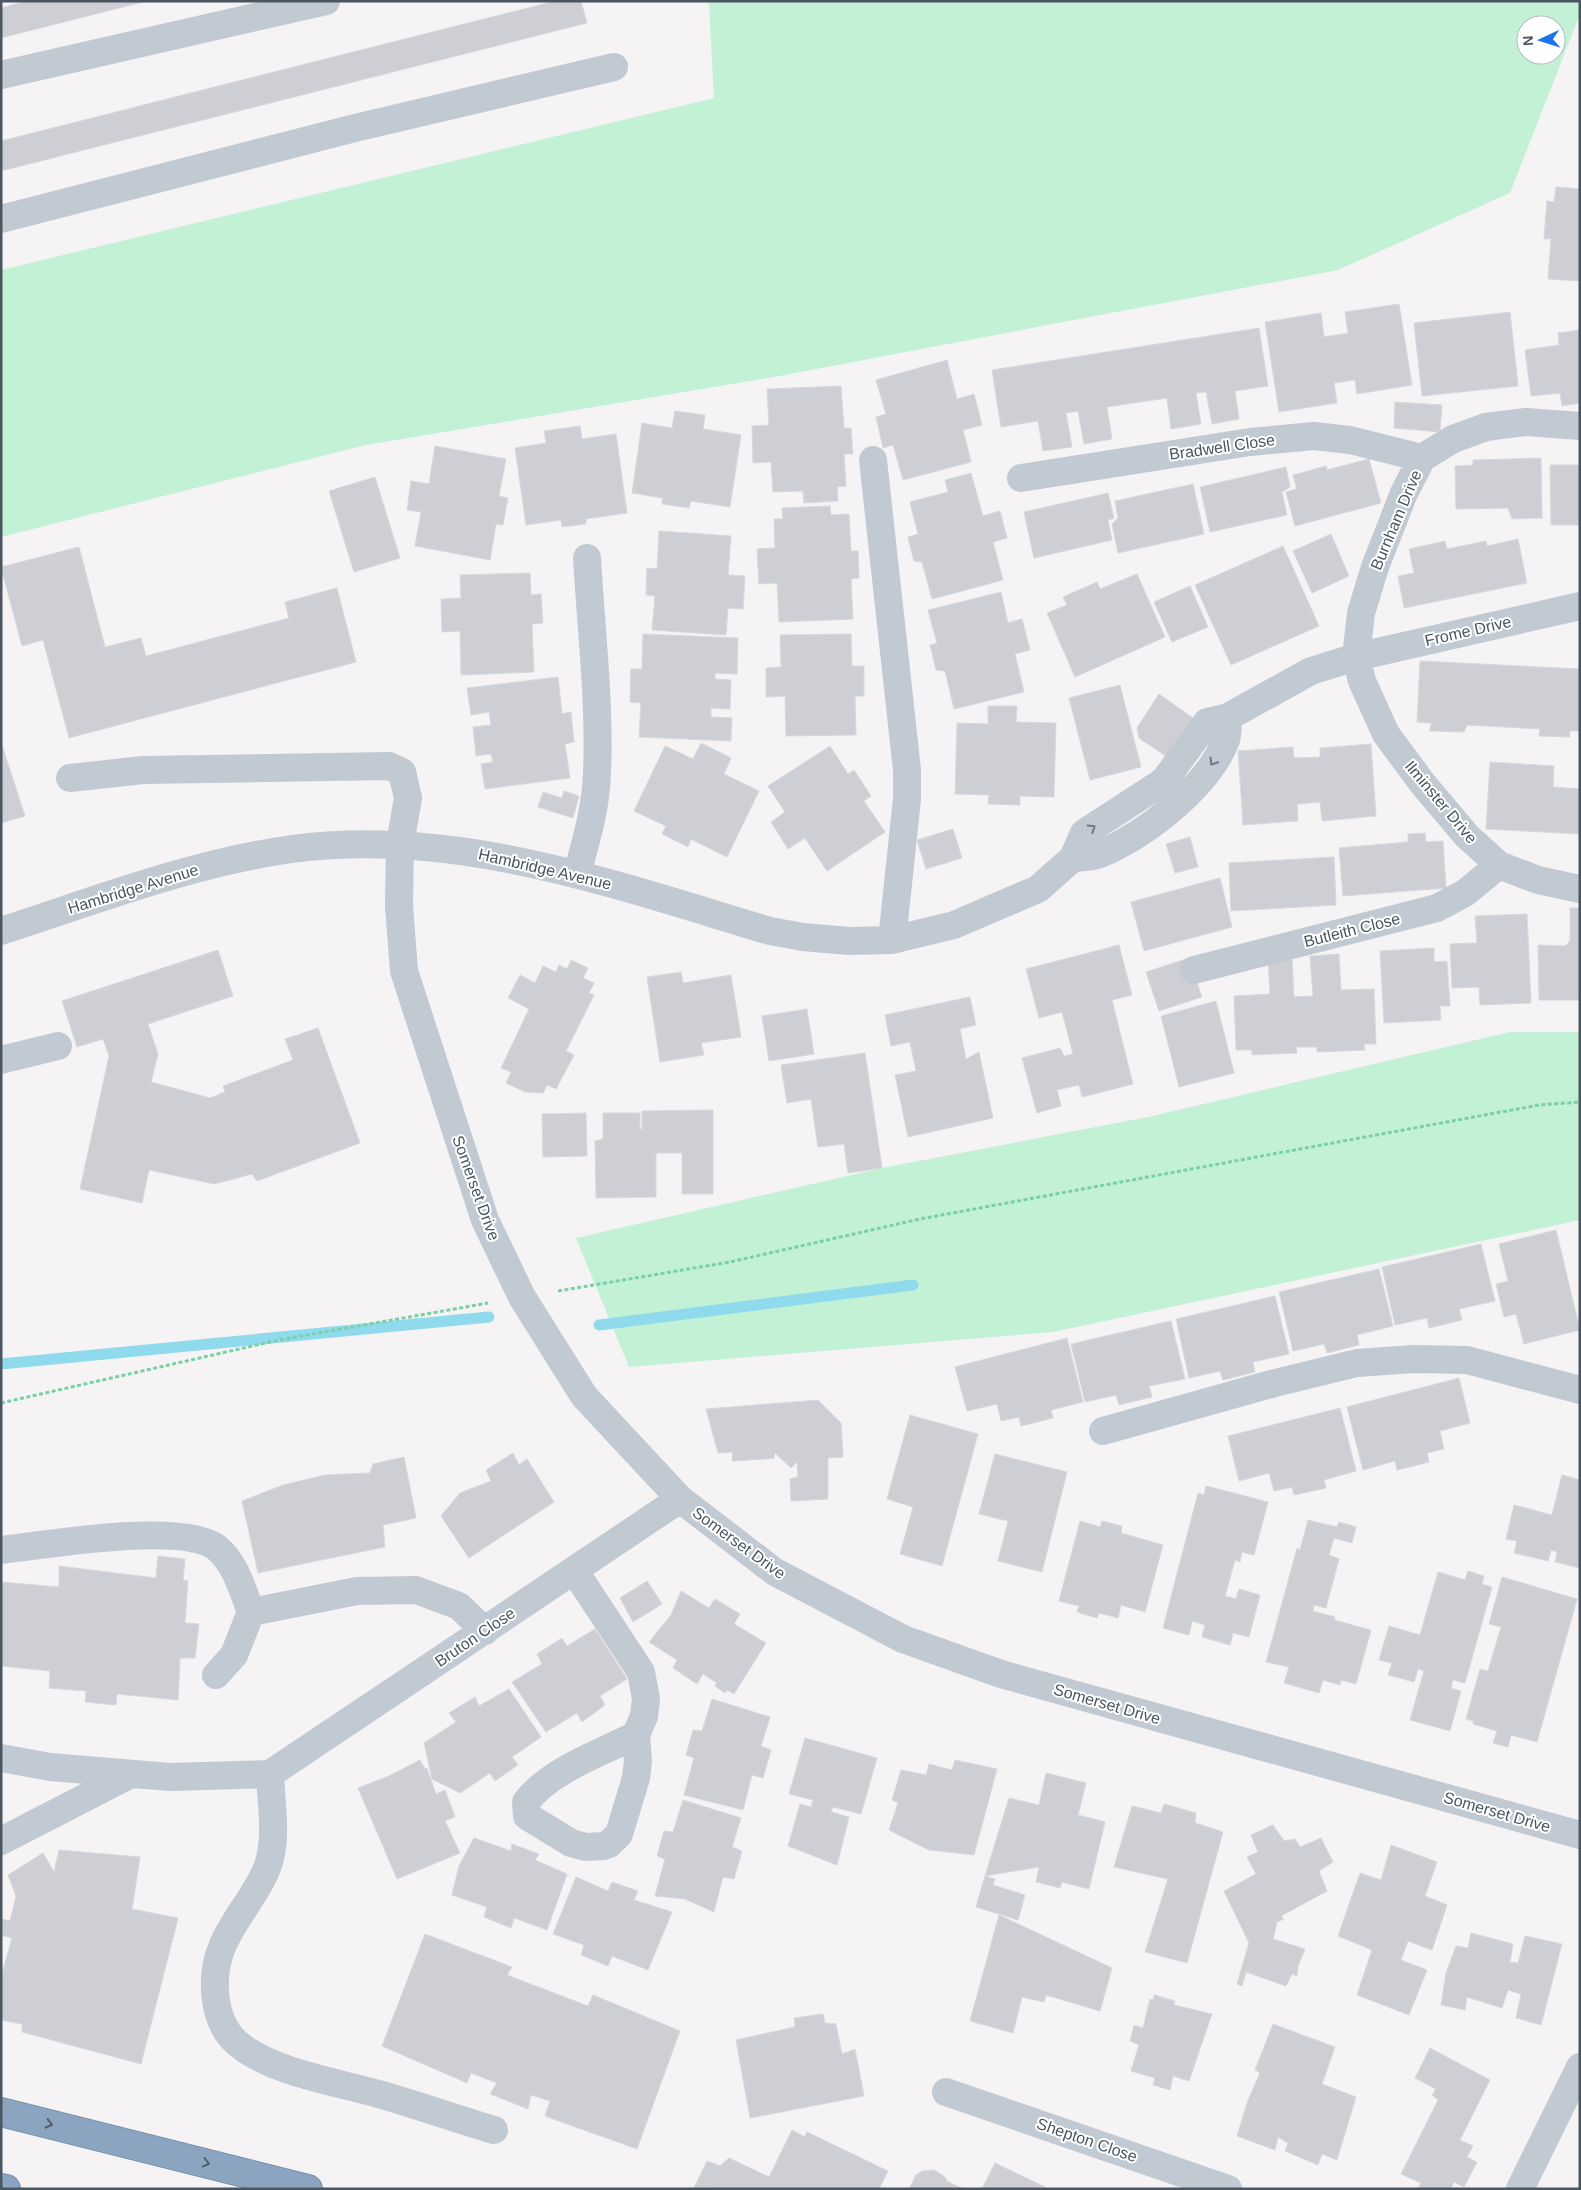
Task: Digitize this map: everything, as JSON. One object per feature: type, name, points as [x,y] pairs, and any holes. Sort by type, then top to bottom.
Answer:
[{"type":"highway","points":[[1,2112],[308,2189]]},
{"type":"highway","points":[[1,2188],[6,2189]]},
{"type":"street","points":[[1,76],[235,12],[326,1]]},
{"type":"street","points":[[1,219],[355,128],[614,67]]},
{"type":"street","name":"Burnham Drive","points":[[1356,657],[1361,613],[1375,567],[1404,493],[1422,458],[1453,438],[1486,427],[1526,422],[1580,426]]},
{"type":"street","name":"Bradwell Close","points":[[1021,478],[1250,442],[1314,436],[1350,440],[1422,458]]},
{"type":"street","points":[[873,460],[907,770],[907,799],[892,940]]},
{"type":"street","points":[[577,874],[590,827],[597,774],[597,728],[586,558]]},
{"type":"street","name":"Frome Drive","points":[[1356,657],[1580,606]]},
{"type":"street","name":"Hambridge Avenue","points":[[1,931],[140,886],[240,858],[293,849],[400,844],[478,853],[577,874],[770,931],[803,937],[849,941],[892,940],[954,925],[1038,889],[1073,858],[1098,855],[1136,835],[1182,802],[1212,765],[1226,739],[1228,717],[1311,671],[1356,657]]},
{"type":"street","name":"Ilminster Drive","points":[[1356,657],[1362,681],[1386,734],[1467,836],[1499,865],[1538,880],[1580,889]]},
{"type":"street","name":"Somerset Drive","points":[[70,778],[143,770],[394,767],[403,775],[408,798],[400,844],[399,906],[404,971],[484,1220],[522,1297],[584,1396],[680,1499],[775,1572],[903,1640],[1001,1674],[1580,1835]]},
{"type":"street","name":"Butleith Close","points":[[1194,970],[1437,908],[1465,893],[1499,865]]},
{"type":"street","points":[[1,1060],[58,1046]]},
{"type":"street","points":[[1103,1431],[1275,1383],[1357,1363],[1413,1359],[1467,1360],[1580,1390]]},
{"type":"street","name":"Bruton Close","points":[[270,1774],[680,1499]]},
{"type":"street","points":[[1,1550],[145,1534],[197,1539],[217,1548],[235,1569],[250,1612],[234,1655],[216,1676]]},
{"type":"street","points":[[574,1570],[640,1672],[646,1699],[644,1716],[636,1736],[638,1760],[636,1778],[619,1834],[608,1844],[586,1847],[571,1843],[528,1816],[526,1802],[539,1788],[559,1774],[636,1736]]},
{"type":"street","points":[[250,1612],[357,1591],[416,1590],[459,1606],[485,1631]]},
{"type":"street","points":[[1,1774],[14,1760],[170,1777],[270,1774],[271,1850],[267,1868],[222,1947],[216,1974],[216,2000],[222,2023],[235,2042],[253,2055],[279,2066],[382,2095],[494,2130]]},
{"type":"street","points":[[1,1841],[131,1774]]},
{"type":"street","points":[[1520,2189],[1580,2067]]},
{"type":"street","name":"Shepton Close","points":[[946,2092],[1228,2189]]},
{"type":"path","points":[[1,1403],[279,1340],[730,1262],[930,1218],[1519,1109],[1580,1102]]},
{"type":"green space","points":[[707,1],[1580,1],[1580,14],[1566,50],[1566,15],[1516,15],[1516,65],[1560,65],[1510,193],[1338,270],[774,377],[366,445],[1,537],[1,270],[714,98],[709,5]]},
{"type":"green space","points":[[1510,1032],[1580,1032],[1580,1220],[1053,1332],[629,1367],[576,1238],[882,1168],[1148,1117]]},
{"type":"building","points":[[26,1],[147,1],[1,38],[1,8]]},
{"type":"building","points":[[555,1],[581,1],[587,23],[1,171],[1,141]]},
{"type":"building","points":[[1556,187],[1580,189],[1580,281],[1548,279],[1551,239],[1544,239],[1547,201],[1554,202]]},
{"type":"building","points":[[1399,304],[1412,385],[1357,394],[1355,380],[1334,383],[1337,403],[1279,412],[1265,322],[1321,313],[1324,337],[1348,333],[1345,312]]},
{"type":"building","points":[[1510,312],[1518,386],[1422,396],[1414,323]]},
{"type":"building","points":[[1259,328],[1268,386],[1235,391],[1239,419],[1212,424],[1206,392],[1196,393],[1201,424],[1171,429],[1167,398],[1107,407],[1112,439],[1084,444],[1078,411],[1066,413],[1072,447],[1043,451],[1038,421],[1001,427],[992,370]]},
{"type":"building","points":[[1580,330],[1580,403],[1562,406],[1560,393],[1531,396],[1525,350],[1559,345],[1558,333]]},
{"type":"building","points":[[947,360],[957,399],[974,394],[982,425],[963,430],[971,462],[903,480],[893,445],[883,448],[876,417],[886,414],[876,380]]},
{"type":"building","points":[[841,386],[844,428],[851,428],[853,454],[844,454],[846,486],[837,487],[838,501],[804,503],[803,491],[773,492],[771,462],[753,463],[752,426],[769,425],[767,389]]},
{"type":"building","points":[[1395,402],[1442,405],[1440,432],[1394,428]]},
{"type":"building","points":[[675,411],[705,415],[703,429],[741,435],[730,507],[691,501],[689,508],[662,504],[663,498],[632,493],[642,423],[672,428]]},
{"type":"building","points":[[580,426],[582,439],[616,434],[627,513],[586,519],[586,524],[562,527],[561,520],[526,525],[515,448],[546,443],[544,431]]},
{"type":"building","points":[[435,446],[506,459],[499,496],[508,498],[503,525],[496,524],[490,560],[415,546],[421,512],[407,510],[411,481],[429,484]]},
{"type":"building","points":[[1541,458],[1542,518],[1512,519],[1508,508],[1456,509],[1455,466],[1473,465],[1473,460]]},
{"type":"building","points":[[1369,459],[1381,503],[1295,526],[1286,492],[1297,489],[1293,475],[1326,466],[1327,470]]},
{"type":"building","points":[[1550,465],[1580,465],[1580,525],[1551,525]]},
{"type":"building","points":[[1286,467],[1290,487],[1282,492],[1287,515],[1210,532],[1200,487]]},
{"type":"building","points":[[971,473],[983,516],[1000,511],[1007,538],[993,542],[1003,580],[932,599],[922,562],[914,561],[908,537],[918,534],[910,502],[948,492],[945,480]]},
{"type":"building","points":[[375,477],[400,558],[354,572],[329,491]]},
{"type":"building","points":[[1193,484],[1204,534],[1118,553],[1112,524],[1118,518],[1115,501]]},
{"type":"building","points":[[1108,493],[1114,518],[1108,520],[1112,540],[1034,558],[1024,512]]},
{"type":"building","points":[[830,506],[831,515],[849,514],[851,551],[858,551],[859,578],[851,579],[853,619],[779,622],[777,583],[759,584],[757,549],[775,548],[774,519],[783,519],[782,508]]},
{"type":"building","points":[[659,531],[731,536],[728,575],[745,576],[743,609],[728,608],[726,635],[652,630],[655,596],[646,595],[647,568],[657,569]]},
{"type":"building","points":[[1331,534],[1349,576],[1312,593],[1293,551]]},
{"type":"building","points":[[1518,539],[1527,583],[1404,608],[1398,576],[1414,573],[1409,549],[1445,541],[1447,549],[1486,541],[1487,546]]},
{"type":"building","points":[[1283,546],[1319,626],[1231,665],[1195,585]]},
{"type":"building","points":[[79,547],[105,647],[141,638],[146,656],[289,618],[285,602],[337,588],[356,662],[69,738],[43,640],[22,646],[1,567]]},
{"type":"building","points":[[530,573],[531,595],[541,594],[543,623],[532,624],[534,672],[461,675],[460,631],[442,632],[441,599],[461,598],[460,575]]},
{"type":"building","points":[[1137,574],[1165,637],[1075,677],[1047,613],[1067,605],[1063,597],[1097,582],[1100,589]]},
{"type":"building","points":[[1190,586],[1208,627],[1172,642],[1154,602]]},
{"type":"building","points":[[1001,592],[1008,623],[1022,619],[1030,650],[1015,654],[1024,692],[954,709],[945,671],[936,670],[930,645],[937,643],[928,610]]},
{"type":"building","points":[[643,634],[738,638],[737,674],[715,673],[715,679],[731,680],[730,709],[711,708],[711,717],[732,718],[731,741],[639,737],[641,703],[630,702],[631,669],[642,669]]},
{"type":"building","points":[[851,634],[852,666],[864,666],[864,696],[855,696],[856,735],[786,736],[785,696],[766,697],[766,668],[781,667],[780,635]]},
{"type":"building","points":[[1420,661],[1580,669],[1580,731],[1570,731],[1570,737],[1539,736],[1540,729],[1467,725],[1464,732],[1429,731],[1432,723],[1417,722]]},
{"type":"building","points":[[558,677],[562,714],[571,712],[574,742],[565,744],[570,778],[485,789],[481,764],[493,762],[491,754],[476,756],[473,727],[491,725],[489,712],[471,715],[467,688]]},
{"type":"building","points":[[1120,685],[1141,767],[1090,780],[1069,698]]},
{"type":"building","points":[[1159,694],[1193,718],[1167,757],[1139,738],[1137,728]]},
{"type":"building","points":[[988,706],[1017,706],[1016,722],[1056,723],[1054,797],[1020,796],[1020,805],[988,804],[989,795],[955,794],[957,723],[988,724]]},
{"type":"building","points":[[1,742],[25,816],[1,823]]},
{"type":"building","points":[[701,743],[731,758],[724,774],[759,791],[727,857],[691,839],[688,847],[662,834],[666,826],[634,811],[665,746],[693,759]]},
{"type":"building","points":[[1371,744],[1376,816],[1322,821],[1320,802],[1297,804],[1298,821],[1243,825],[1238,751],[1293,747],[1294,758],[1320,757],[1320,748]]},
{"type":"building","points":[[830,746],[848,774],[854,770],[871,796],[864,801],[885,832],[827,871],[805,838],[788,849],[771,822],[785,812],[768,786]]},
{"type":"building","points":[[1490,762],[1554,766],[1553,787],[1580,789],[1580,834],[1486,829]]},
{"type":"building","points":[[564,791],[579,796],[573,818],[538,807],[543,792],[562,798]]},
{"type":"building","points":[[953,829],[962,858],[926,869],[917,840]]},
{"type":"building","points":[[1425,833],[1426,842],[1443,841],[1446,888],[1343,896],[1339,848],[1408,842],[1408,834]]},
{"type":"building","points":[[1190,837],[1198,867],[1175,873],[1166,844]]},
{"type":"building","points":[[1334,857],[1336,905],[1231,911],[1229,863]]},
{"type":"building","points":[[1220,878],[1232,927],[1144,951],[1131,902]]},
{"type":"building","points":[[1570,908],[1580,908],[1580,1000],[1539,1000],[1538,945],[1565,946],[1570,941]]},
{"type":"building","points":[[1527,914],[1531,1003],[1480,1005],[1479,987],[1452,988],[1450,944],[1477,943],[1475,916]]},
{"type":"building","points":[[1119,945],[1132,995],[1112,1000],[1133,1084],[1082,1097],[1079,1085],[1057,1090],[1061,1106],[1037,1113],[1022,1058],[1060,1048],[1064,1056],[1073,1054],[1062,1012],[1039,1018],[1026,969]]},
{"type":"building","points":[[1434,948],[1434,962],[1447,961],[1450,1006],[1440,1006],[1441,1020],[1384,1023],[1380,951]]},
{"type":"building","points":[[218,950],[233,996],[148,1024],[158,1054],[151,1082],[210,1098],[225,1092],[223,1086],[293,1060],[285,1039],[318,1028],[360,1143],[257,1181],[252,1174],[214,1184],[149,1170],[142,1203],[80,1189],[109,1056],[103,1039],[77,1047],[62,1001]]},
{"type":"building","points":[[1339,954],[1341,990],[1374,989],[1376,1044],[1364,1044],[1365,1050],[1317,1052],[1317,1047],[1296,1047],[1297,1053],[1252,1055],[1252,1050],[1236,1050],[1234,996],[1270,994],[1268,960],[1292,959],[1294,997],[1313,996],[1310,956]]},
{"type":"building","points":[[1189,958],[1202,997],[1159,1011],[1146,972]]},
{"type":"building","points":[[571,960],[588,968],[583,978],[594,983],[589,993],[594,995],[566,1051],[574,1055],[556,1089],[547,1085],[543,1093],[525,1092],[506,1083],[511,1072],[501,1068],[529,1009],[508,998],[520,975],[535,983],[543,966],[556,972],[559,965],[567,969]]},
{"type":"building","points":[[681,972],[683,983],[731,975],[741,1037],[701,1043],[704,1055],[660,1062],[647,977]]},
{"type":"building","points":[[970,997],[976,1025],[960,1029],[966,1059],[979,1052],[993,1118],[908,1137],[895,1075],[916,1071],[910,1042],[891,1046],[885,1015]]},
{"type":"building","points":[[1216,1001],[1234,1073],[1179,1087],[1161,1016]]},
{"type":"building","points":[[807,1009],[814,1054],[769,1061],[762,1016]]},
{"type":"building","points":[[865,1053],[882,1168],[848,1173],[844,1144],[818,1147],[811,1099],[787,1103],[781,1065]]},
{"type":"building","points":[[713,1110],[713,1194],[682,1194],[682,1153],[656,1153],[656,1197],[596,1198],[595,1141],[603,1139],[603,1113],[640,1113],[640,1129],[642,1129],[642,1111]]},
{"type":"building","points":[[586,1113],[587,1156],[543,1157],[542,1114]]},
{"type":"building","points":[[1556,1230],[1580,1330],[1524,1344],[1516,1314],[1504,1317],[1496,1284],[1508,1281],[1499,1244]]},
{"type":"building","points":[[1481,1244],[1495,1301],[1459,1309],[1462,1320],[1429,1328],[1427,1318],[1395,1325],[1382,1267]]},
{"type":"building","points":[[1379,1269],[1393,1326],[1357,1335],[1359,1345],[1327,1353],[1324,1344],[1293,1351],[1279,1292]]},
{"type":"building","points":[[1275,1296],[1289,1354],[1253,1362],[1255,1372],[1223,1380],[1220,1371],[1189,1378],[1176,1319]]},
{"type":"building","points":[[1171,1321],[1185,1379],[1149,1386],[1152,1397],[1119,1405],[1116,1395],[1085,1402],[1071,1344]]},
{"type":"building","points":[[1067,1338],[1083,1402],[1051,1410],[1053,1418],[1021,1426],[1019,1417],[1001,1421],[997,1404],[967,1411],[955,1367]]},
{"type":"building","points":[[1459,1378],[1470,1423],[1440,1431],[1444,1449],[1427,1453],[1429,1462],[1397,1470],[1395,1461],[1363,1470],[1347,1407]]},
{"type":"building","points":[[818,1400],[841,1423],[843,1457],[828,1458],[828,1499],[791,1501],[790,1479],[798,1477],[797,1462],[791,1468],[775,1453],[774,1458],[732,1461],[733,1452],[718,1453],[706,1409]]},
{"type":"building","points":[[1340,1408],[1356,1471],[1324,1480],[1326,1488],[1294,1495],[1292,1487],[1274,1491],[1269,1473],[1239,1481],[1228,1436]]},
{"type":"building","points":[[910,1415],[978,1434],[942,1566],[900,1554],[913,1507],[887,1499]]},
{"type":"building","points":[[513,1453],[519,1465],[527,1459],[554,1502],[469,1558],[441,1516],[460,1493],[491,1481],[486,1470]]},
{"type":"building","points":[[995,1454],[1067,1472],[1042,1572],[998,1561],[1008,1521],[979,1514]]},
{"type":"building","points":[[404,1457],[416,1518],[383,1525],[385,1547],[258,1573],[242,1501],[283,1485],[325,1475],[370,1473],[373,1464]]},
{"type":"building","points":[[1562,1475],[1580,1480],[1580,1568],[1555,1562],[1557,1552],[1551,1550],[1548,1561],[1514,1553],[1517,1541],[1506,1539],[1514,1505],[1552,1515]]},
{"type":"building","points":[[1206,1486],[1268,1502],[1254,1555],[1242,1552],[1240,1562],[1235,1560],[1225,1596],[1236,1599],[1239,1589],[1260,1595],[1249,1637],[1233,1633],[1230,1645],[1202,1637],[1205,1625],[1192,1621],[1189,1635],[1163,1628],[1198,1493],[1204,1495]]},
{"type":"building","points":[[1308,1520],[1337,1527],[1339,1522],[1356,1527],[1352,1543],[1334,1538],[1329,1555],[1339,1559],[1326,1608],[1314,1605],[1313,1611],[1335,1617],[1334,1620],[1371,1630],[1356,1684],[1341,1680],[1340,1685],[1323,1680],[1319,1693],[1284,1683],[1289,1667],[1266,1662],[1297,1548],[1300,1550]]},
{"type":"building","points":[[1080,1521],[1100,1527],[1102,1521],[1122,1526],[1121,1533],[1163,1545],[1145,1612],[1121,1605],[1118,1618],[1099,1613],[1097,1618],[1077,1612],[1079,1606],[1059,1601]]},
{"type":"building","points":[[158,1556],[185,1559],[183,1580],[188,1581],[185,1623],[199,1624],[195,1658],[180,1658],[178,1700],[117,1694],[116,1705],[85,1702],[86,1691],[49,1688],[50,1671],[1,1666],[1,1582],[59,1587],[59,1566],[156,1578]]},
{"type":"building","points":[[1468,1571],[1484,1576],[1482,1584],[1492,1587],[1465,1683],[1453,1680],[1451,1688],[1461,1691],[1450,1731],[1410,1720],[1424,1671],[1418,1669],[1414,1682],[1388,1675],[1392,1663],[1379,1660],[1389,1626],[1420,1635],[1438,1572],[1465,1580]]},
{"type":"building","points":[[1502,1577],[1577,1599],[1537,1742],[1511,1735],[1508,1747],[1493,1743],[1497,1731],[1473,1724],[1474,1721],[1466,1719],[1480,1669],[1488,1671],[1501,1627],[1489,1624]]},
{"type":"building","points":[[647,1581],[662,1604],[633,1622],[620,1598]]},
{"type":"building","points":[[681,1591],[709,1608],[715,1599],[740,1614],[734,1624],[766,1643],[734,1694],[727,1690],[725,1693],[715,1686],[717,1683],[703,1674],[697,1684],[673,1668],[677,1660],[649,1642],[671,1615]]},
{"type":"building","points":[[595,1629],[627,1679],[600,1696],[605,1705],[582,1722],[577,1713],[546,1732],[512,1682],[542,1664],[537,1654],[562,1638],[567,1646]]},
{"type":"building","points":[[509,1689],[541,1737],[512,1757],[518,1765],[495,1781],[490,1773],[460,1793],[432,1779],[424,1743],[456,1722],[449,1713],[475,1697],[479,1706]]},
{"type":"building","points":[[712,1699],[770,1717],[761,1746],[771,1750],[763,1778],[752,1775],[743,1810],[684,1795],[694,1758],[686,1755],[693,1730],[702,1731]]},
{"type":"building","points":[[805,1738],[877,1758],[861,1814],[833,1807],[831,1812],[849,1817],[837,1865],[788,1846],[800,1804],[811,1807],[813,1800],[789,1794]]},
{"type":"building","points":[[420,1760],[425,1769],[427,1768],[436,1794],[445,1790],[455,1817],[445,1821],[460,1853],[397,1879],[358,1788],[389,1776]]},
{"type":"building","points":[[955,1760],[997,1769],[974,1855],[929,1850],[889,1830],[898,1803],[892,1800],[901,1770],[926,1775],[929,1764],[952,1770]]},
{"type":"building","points":[[1046,1773],[1086,1783],[1078,1815],[1105,1822],[1089,1889],[1062,1882],[1060,1888],[1036,1882],[1039,1867],[985,1876],[1009,1798],[1039,1805]]},
{"type":"building","points":[[683,1800],[741,1818],[732,1847],[742,1851],[734,1879],[723,1877],[714,1912],[685,1899],[655,1896],[665,1859],[657,1856],[664,1831],[673,1832]]},
{"type":"building","points":[[1164,1804],[1196,1813],[1195,1823],[1223,1832],[1187,1963],[1145,1952],[1168,1879],[1114,1867],[1132,1806],[1161,1813]]},
{"type":"building","points":[[1273,1825],[1284,1841],[1295,1839],[1300,1847],[1321,1838],[1333,1862],[1319,1871],[1327,1891],[1281,1916],[1284,1919],[1277,1922],[1273,1939],[1305,1949],[1298,1966],[1297,1976],[1292,1974],[1286,1986],[1246,1972],[1242,1986],[1237,1984],[1249,1943],[1224,1891],[1256,1874],[1247,1857],[1258,1852],[1251,1835]]},
{"type":"building","points":[[474,1838],[511,1851],[512,1844],[539,1854],[535,1860],[567,1874],[547,1930],[514,1918],[511,1928],[484,1917],[487,1907],[452,1895],[459,1866]]},
{"type":"building","points":[[1391,1845],[1437,1862],[1425,1896],[1447,1905],[1432,1950],[1408,1941],[1401,1960],[1427,1970],[1409,2015],[1357,1995],[1372,1950],[1338,1936],[1360,1873],[1381,1880]]},
{"type":"building","points":[[59,1850],[140,1857],[132,1909],[178,1918],[141,2064],[22,2032],[22,2024],[1,2020],[1,1977],[12,1938],[1,1935],[1,1919],[10,1921],[16,1896],[8,1875],[43,1853],[54,1872]]},
{"type":"building","points":[[985,1876],[995,1879],[993,1885],[1025,1895],[1018,1920],[976,1907]]},
{"type":"building","points":[[576,1877],[608,1891],[612,1882],[638,1891],[634,1900],[672,1912],[648,1970],[612,1956],[608,1966],[581,1955],[584,1945],[553,1934]]},
{"type":"building","points":[[999,1915],[1112,1968],[1100,2011],[1046,1995],[1044,2002],[1022,1997],[1013,2033],[970,2021]]},
{"type":"building","points":[[1471,1933],[1513,1944],[1510,1962],[1518,1963],[1525,1936],[1562,1944],[1541,2025],[1516,2018],[1521,1994],[1508,1990],[1502,2008],[1467,1997],[1465,2010],[1441,2005],[1446,1973],[1456,1946],[1468,1948]]},
{"type":"building","points":[[425,1934],[512,1967],[507,1975],[588,2006],[593,1995],[680,2031],[637,2149],[545,2116],[550,2101],[531,2095],[528,2109],[490,2094],[497,2083],[471,2073],[467,2083],[382,2046]]},
{"type":"building","points":[[1154,1995],[1175,2001],[1174,2005],[1212,2014],[1189,2081],[1173,2076],[1170,2090],[1153,2085],[1155,2078],[1131,2071],[1139,2045],[1130,2041],[1134,2025],[1143,2028],[1150,1999],[1153,2000]]},
{"type":"building","points":[[823,2014],[825,2023],[836,2024],[842,2054],[855,2049],[864,2096],[750,2118],[736,2040],[795,2027],[794,2018]]},
{"type":"building","points":[[1273,2024],[1335,2047],[1322,2084],[1356,2097],[1337,2160],[1322,2154],[1318,2165],[1285,2151],[1288,2143],[1278,2137],[1275,2150],[1237,2136],[1248,2100],[1260,2073],[1255,2070]]},
{"type":"building","points":[[1430,2048],[1490,2080],[1460,2140],[1473,2146],[1467,2157],[1477,2162],[1464,2187],[1454,2182],[1451,2189],[1418,2189],[1421,2183],[1401,2174],[1438,2100],[1432,2095],[1436,2089],[1415,2078]]},
{"type":"building","points":[[792,2130],[805,2137],[807,2132],[888,2171],[879,2189],[694,2188],[707,2161],[720,2166],[729,2158],[769,2177]]},
{"type":"building","points":[[995,2163],[1045,2187],[1045,2189],[982,2189]]},
{"type":"building","points":[[934,2170],[945,2177],[947,2181],[963,2189],[909,2189],[916,2175],[922,2171]]},
{"type":"waterway","points":[[599,1325],[913,1285]]},
{"type":"waterway","points":[[1,1364],[489,1317]]}]
